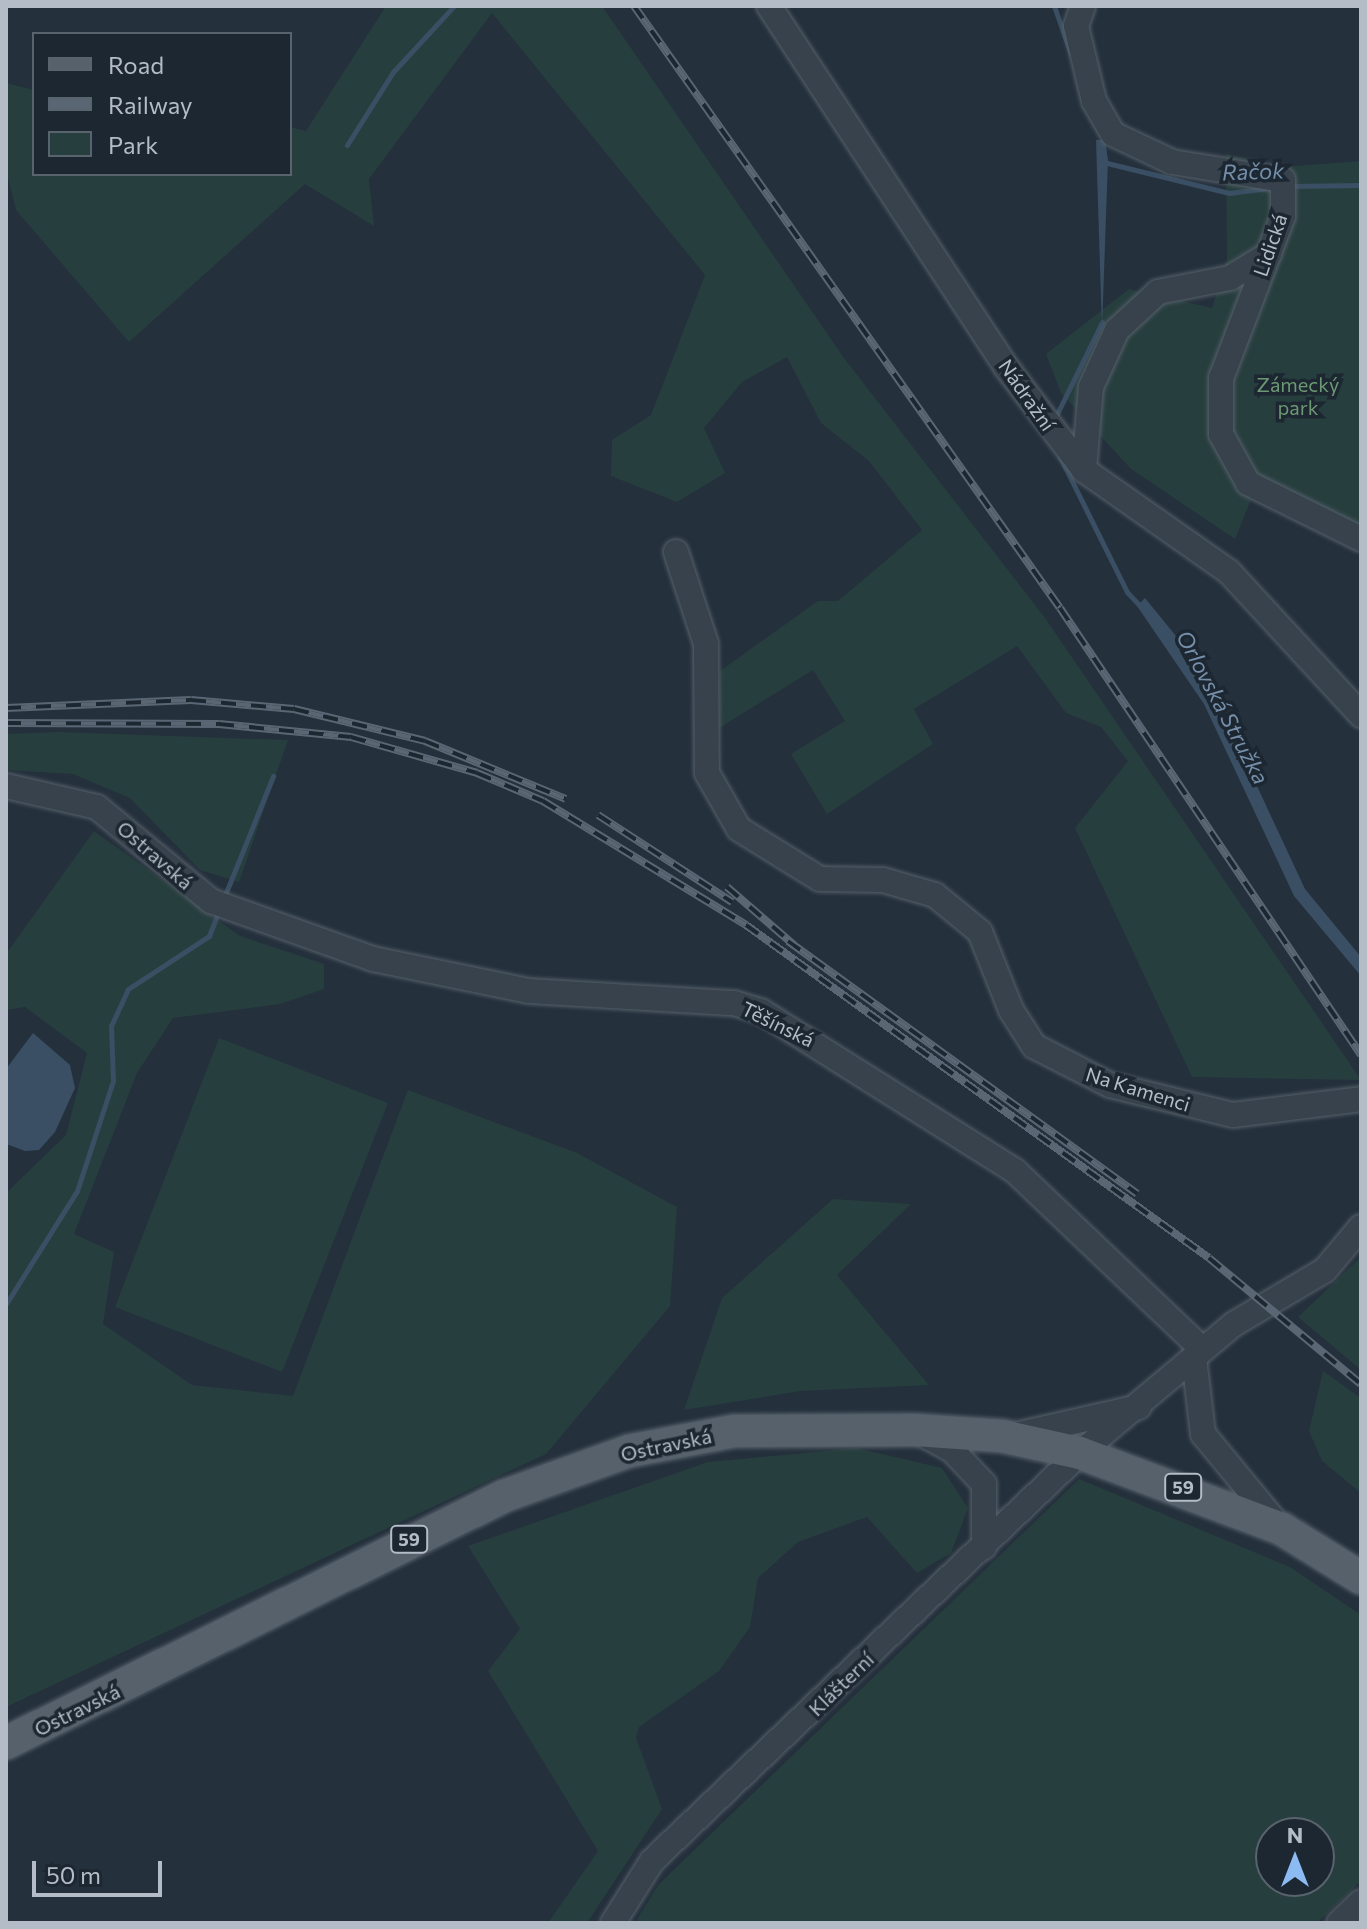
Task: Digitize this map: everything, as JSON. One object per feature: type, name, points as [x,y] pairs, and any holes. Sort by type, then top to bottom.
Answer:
[{"type":"main road","name":"Ostravská","points":[[6,1743],[441,1523],[570,1470],[734,1431],[914,1430],[1002,1436],[1080,1453],[1282,1529],[1361,1578]]},
{"type":"street","name":"Nádražní","points":[[769,6],[1007,368],[1084,470],[1229,572],[1361,715]]},
{"type":"street","name":"Lidická","points":[[1083,6],[1080,41],[1094,101],[1113,134],[1172,162],[1284,192],[1269,254],[1221,378],[1221,434],[1248,483],[1361,539]]},
{"type":"street","points":[[1084,470],[1091,387],[1117,330],[1158,292],[1230,278],[1269,254]]},
{"type":"street","name":"Na Kamenci","points":[[676,552],[706,644],[707,773],[739,829],[820,879],[883,880],[935,895],[980,932],[1034,1046],[1110,1085],[1233,1115],[1361,1099]]},
{"type":"street","name":"Ostravská","points":[[6,786],[97,807],[211,901]]},
{"type":"street","name":"Těšínská","points":[[211,901],[373,959],[474,981],[604,998],[734,1003],[761,1011],[1015,1171],[1198,1354]]},
{"type":"street","name":"Klášterní","points":[[613,1923],[652,1861],[1080,1453],[1145,1406],[1198,1354],[1325,1270],[1361,1227]]},
{"type":"street","points":[[1198,1354],[1203,1434],[1282,1529]]},
{"type":"street","points":[[1002,1436],[1060,1430],[1145,1406]]},
{"type":"street","points":[[914,1430],[952,1450],[984,1484],[984,1547]]},
{"type":"street","points":[[1339,1923],[1361,1902]]},
{"type":"green space","points":[[386,6],[602,6],[844,358],[1045,618],[1361,1080],[1192,1077],[1075,828],[1128,761],[1101,727],[1066,713],[1017,646],[914,709],[933,744],[827,814],[791,754],[845,721],[813,670],[719,728],[720,671],[818,601],[838,601],[922,530],[869,461],[821,423],[787,357],[742,382],[704,428],[725,473],[677,502],[611,476],[612,440],[651,415],[705,275],[492,13],[369,179],[374,226],[305,184],[129,342],[16,210],[6,170],[6,83],[32,90],[32,176],[292,176],[292,128],[306,131]]},
{"type":"green space","name":"Zámecký park","points":[[1226,154],[1282,167],[1361,161],[1361,528],[1259,480],[1235,539],[1131,469],[1061,393],[1046,354],[1129,289],[1212,308],[1227,259]]},
{"type":"green space","points":[[58,732],[288,740],[239,882],[200,870],[130,798],[73,774],[6,770],[6,734]]},
{"type":"green space","points":[[94,831],[240,936],[324,964],[324,989],[280,1004],[173,1018],[137,1073],[74,1234],[114,1252],[103,1324],[192,1385],[293,1396],[408,1090],[577,1153],[677,1207],[670,1306],[546,1454],[6,1707],[6,1193],[66,1135],[87,1053],[25,1007],[6,1010],[6,954]]},
{"type":"green space","points":[[219,1038],[388,1103],[282,1372],[115,1307]]},
{"type":"green space","points":[[833,1199],[911,1204],[837,1275],[929,1385],[800,1391],[684,1410],[722,1298]]},
{"type":"green space","points":[[1361,1257],[1361,1370],[1298,1317]]},
{"type":"green space","points":[[1323,1371],[1361,1398],[1361,1493],[1322,1461],[1309,1431]]},
{"type":"green space","points":[[856,1448],[942,1468],[968,1508],[951,1553],[917,1573],[867,1517],[798,1542],[758,1578],[750,1627],[719,1671],[639,1727],[636,1738],[662,1809],[587,1923],[548,1923],[598,1851],[488,1671],[520,1629],[468,1546],[708,1462]]},
{"type":"green space","points":[[1079,1479],[1290,1567],[1361,1615],[1361,1881],[1317,1923],[635,1923],[658,1885]]},
{"type":"water","points":[[1096,140],[1105,140],[1108,160],[1102,329]]},
{"type":"water","points":[[1145,598],[1202,668],[1305,889],[1361,957],[1361,976],[1294,896],[1204,704],[1137,606]]},
{"type":"water","points":[[33,1033],[70,1065],[75,1088],[55,1132],[39,1150],[25,1151],[6,1144],[6,1069]]},
{"type":"waterway","points":[[347,145],[393,72],[454,6]]},
{"type":"waterway","name":"Orlovská Stružka","points":[[1054,6],[1071,54]]},
{"type":"waterway","name":"Račok","points":[[1103,162],[1229,193],[1269,188]]},
{"type":"waterway","name":"Račok","points":[[1291,186],[1361,185]]},
{"type":"waterway","name":"Orlovská Stružka","points":[[1054,420],[1102,322]]},
{"type":"waterway","name":"Orlovská Stružka","points":[[1060,457],[1127,592],[1143,609]]},
{"type":"waterway","points":[[223,900],[273,776]]},
{"type":"waterway","points":[[6,1304],[77,1191],[113,1081],[111,1026],[128,989],[209,936],[218,913]]},
{"type":"railway","points":[[634,6],[1060,608],[1361,1055]]},
{"type":"railway","points":[[6,708],[191,700],[294,709],[425,741],[566,799]]},
{"type":"railway","points":[[6,723],[219,724],[351,737],[477,773],[543,801],[746,925],[1209,1258],[1361,1384]]},
{"type":"railway","points":[[598,815],[732,902]]},
{"type":"railway","points":[[727,887],[794,945]]},
{"type":"railway","points":[[788,941],[1137,1194]]}]
